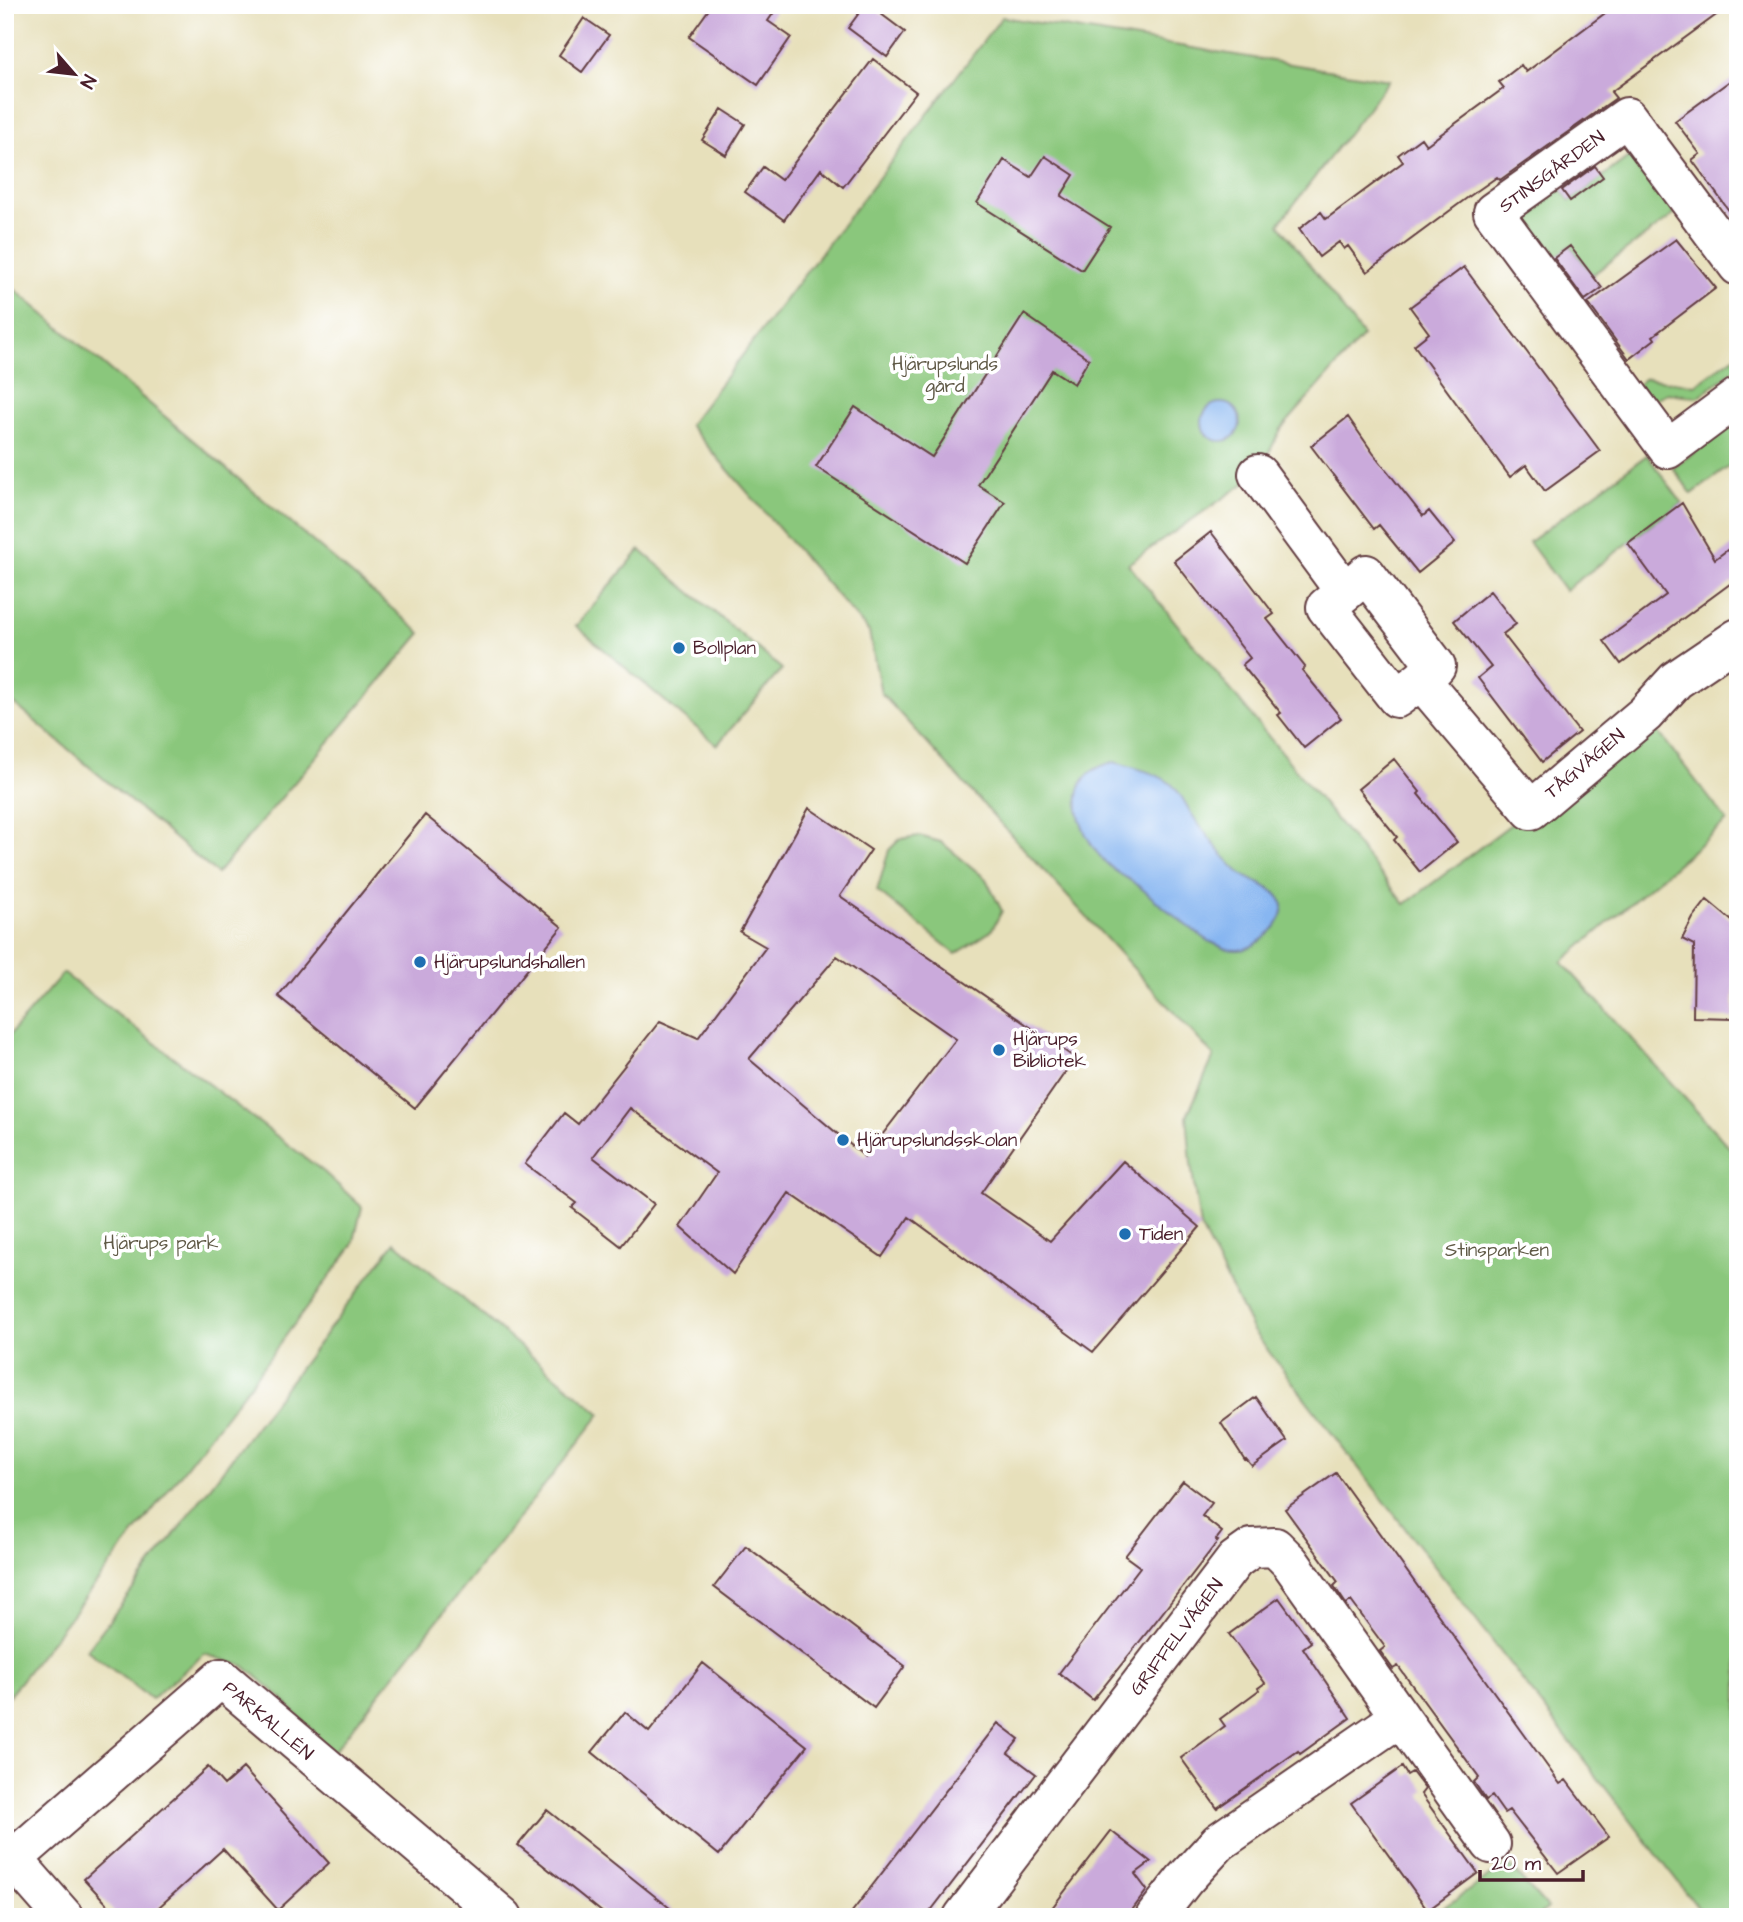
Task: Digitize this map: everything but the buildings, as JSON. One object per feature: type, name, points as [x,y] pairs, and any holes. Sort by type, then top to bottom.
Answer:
[{"type":"street","name":"STINSGÅRDEN","points":[[1738,265],[1627,117],[1493,212],[1668,449],[1738,397]]},
{"type":"street","points":[[1258,474],[1345,592]]},
{"type":"street","points":[[1366,574],[1436,666],[1397,698],[1326,607],[1345,592],[1366,574]]},
{"type":"street","name":"TÅGVÄGEN","points":[[1421,680],[1531,810],[1646,714],[1676,680],[1738,638]]},
{"type":"street","name":"GRIFFELVÄGEN","points":[[963,1917],[1235,1560],[1252,1548],[1275,1547],[1290,1562],[1492,1844]]},
{"type":"street","name":"PARKALLÉN","points":[[9,1862],[220,1678],[503,1917]]},
{"type":"street","points":[[1155,1917],[1219,1842],[1400,1717]]},
{"type":"street","points":[[9,1862],[64,1917]]},
{"type":"green space","name":"Stinsparken","points":[[1002,17],[1389,80],[1279,224],[1363,336],[1281,429],[1258,474],[1128,564],[1405,904],[1649,720],[1727,821],[1562,962],[1738,1157],[1738,1917],[1705,1917],[1253,1331],[1200,1227],[1191,1164],[1187,1116],[1214,1056],[881,693],[869,632],[689,425]]},
{"type":"green space","points":[[1631,155],[1675,214],[1592,275],[1570,246],[1548,263],[1520,226],[1525,203],[1555,181],[1570,201]]},
{"type":"green space","points":[[7,283],[421,633],[217,874],[5,696]]},
{"type":"green space","points":[[1738,354],[1738,367],[1698,397],[1667,393],[1651,401],[1637,385],[1645,378],[1695,385]]},
{"type":"green space","points":[[1738,420],[1738,460],[1692,494],[1673,468]]},
{"type":"green space","points":[[1647,455],[1682,503],[1565,590],[1529,542]]},
{"type":"green space","name":"Bollplan","points":[[640,550],[782,669],[717,745],[576,626]]},
{"type":"green space","points":[[919,836],[941,842],[986,879],[1002,911],[991,931],[956,954],[877,891],[889,850],[900,839]]},
{"type":"green space","name":"Hjärups park","points":[[63,973],[324,1172],[362,1207],[353,1245],[247,1388],[5,1701],[5,1040]]},
{"type":"green space","points":[[395,1242],[601,1414],[333,1752],[276,1693],[244,1666],[204,1654],[151,1699],[87,1650]]},
{"type":"green space","points":[[1508,1864],[1547,1908],[1537,1917],[1429,1917]]},
{"type":"water","points":[[1221,403],[1234,409],[1240,422],[1234,435],[1221,441],[1208,435],[1202,422],[1208,409]]},
{"type":"water","points":[[1114,762],[1150,773],[1170,783],[1234,867],[1280,898],[1282,914],[1272,931],[1247,948],[1227,949],[1209,941],[1106,863],[1091,844],[1081,823],[1078,801],[1084,779],[1092,771]]},
{"type":"place","name":"Bollplan","points":[[679,648]]},
{"type":"place","name":"Hjärupslundshallen","points":[[420,962]]},
{"type":"place","name":"Hjärups Bibliotek","points":[[999,1050]]},
{"type":"place","name":"Hjärupslundsskolan","points":[[843,1140]]},
{"type":"place","name":"Tiden","points":[[1125,1234]]},
{"type":"park label","name":"Hjärupslunds gård","points":[[945,375]]}]
